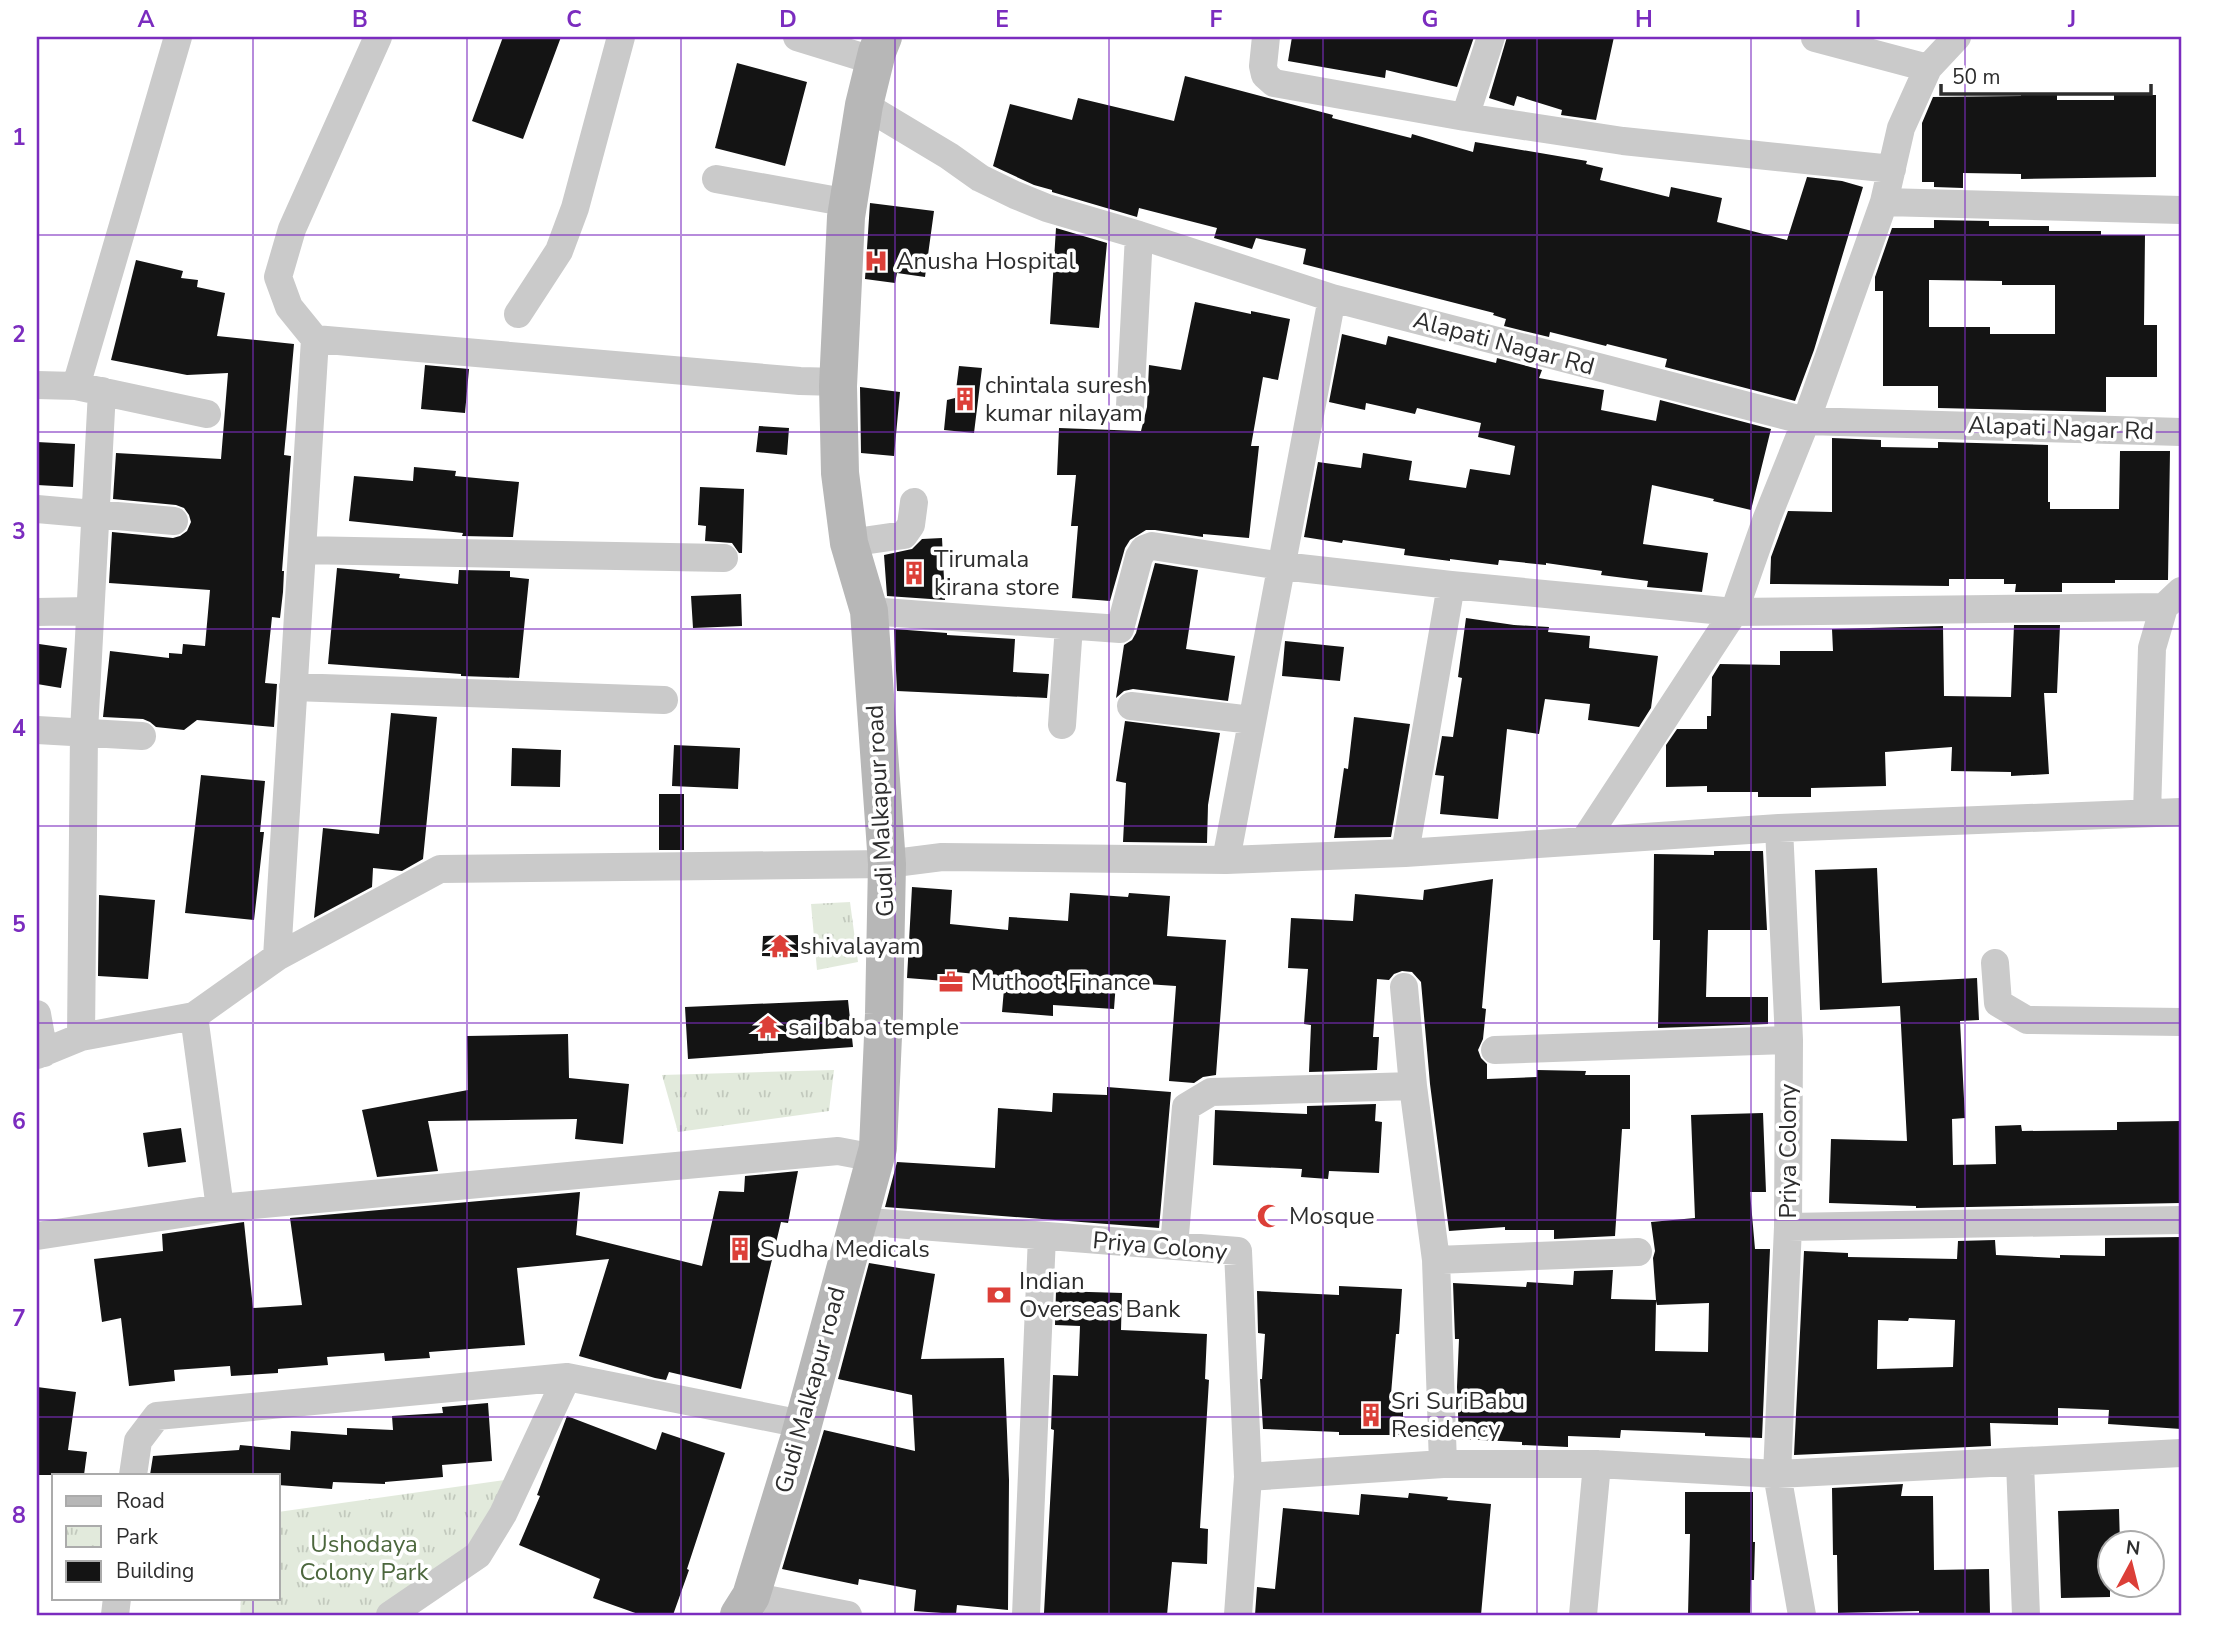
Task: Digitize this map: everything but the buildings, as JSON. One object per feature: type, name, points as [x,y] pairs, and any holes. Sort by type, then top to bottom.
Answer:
[{"type":"street","points":[[80,1037],[84,732],[97,515],[89,388],[178,37]]},
{"type":"street","points":[[277,957],[315,339],[289,307],[278,277],[292,229],[378,37]]},
{"type":"street","points":[[518,314],[559,251],[575,208],[621,37]]},
{"type":"street","points":[[797,37],[879,49]]},
{"type":"street","points":[[1266,37],[1263,66],[1265,75],[1275,83],[1465,117],[1636,142],[1892,169]]},
{"type":"street","points":[[1465,117],[1491,37]]},
{"type":"street","points":[[1584,841],[1734,612],[1884,202],[1901,128],[1928,68],[1957,37]]},
{"type":"street","points":[[1815,38],[1928,68]]},
{"type":"street","name":"Gudi Malkapur road","points":[[745,1605],[803,1424],[878,1148],[887,863],[869,611],[849,543],[840,472],[839,382],[849,203],[864,105],[879,49]]},
{"type":"street","name":"Alapati Nagar Rd","points":[[864,105],[949,156],[980,178],[1047,208],[1332,298],[1806,421],[2181,432]]},
{"type":"street","points":[[716,179],[849,203]]},
{"type":"street","points":[[1884,202],[2181,210]]},
{"type":"street","points":[[1130,406],[1139,235]]},
{"type":"street","points":[[1226,860],[1332,298]]},
{"type":"street","points":[[315,339],[800,381],[839,382]]},
{"type":"street","points":[[37,385],[89,388],[207,414]]},
{"type":"street","points":[[849,543],[904,535],[911,525],[914,502]]},
{"type":"street","points":[[37,509],[174,521]]},
{"type":"street","points":[[869,611],[1120,629],[1139,557],[1144,549],[1152,546],[1282,566],[1734,612],[2173,599],[2152,648],[2147,813]]},
{"type":"street","points":[[302,550],[724,558]]},
{"type":"street","points":[[1405,853],[1451,585]]},
{"type":"street","points":[[37,612],[90,611]]},
{"type":"street","points":[[1062,725],[1069,626]]},
{"type":"street","points":[[293,687],[664,700]]},
{"type":"street","points":[[1131,706],[1252,720]]},
{"type":"street","points":[[37,730],[142,736]]},
{"type":"street","points":[[37,1014],[40,1054],[80,1037],[194,1016],[277,957],[440,869],[887,863],[942,857],[1226,860],[1405,853],[1779,828],[2181,812]]},
{"type":"street","name":"Priya Colony","points":[[1779,828],[1789,1040],[1788,1227],[1777,1474],[1802,1615]]},
{"type":"street","points":[[1995,963],[1998,1003],[2027,1020],[2181,1022]]},
{"type":"street","points":[[1404,987],[1413,1086],[1436,1260],[1443,1464]]},
{"type":"street","points":[[194,1016],[220,1208]]},
{"type":"street","points":[[1495,1050],[1789,1040]]},
{"type":"street","points":[[1174,1246],[1186,1107],[1211,1092],[1413,1086]]},
{"type":"street","points":[[37,1236],[220,1208],[838,1152],[875,1158]]},
{"type":"street","points":[[1788,1227],[2181,1220]]},
{"type":"street","name":"Priya Colony","points":[[857,1221],[1238,1251],[1248,1477],[1238,1615]]},
{"type":"street","points":[[1026,1615],[1042,1236]]},
{"type":"street","points":[[1436,1260],[1638,1252]]},
{"type":"street","points":[[390,1615],[478,1555],[503,1514],[567,1377]]},
{"type":"street","points":[[134,1474],[138,1441],[157,1416],[567,1377],[803,1424]]},
{"type":"street","points":[[1248,1477],[1443,1464],[1597,1464],[1777,1474],[2181,1453]]},
{"type":"street","points":[[2020,1463],[2026,1615]]},
{"type":"street","points":[[1583,1615],[1597,1464]]},
{"type":"street","points":[[745,1605],[848,1615]]},
{"type":"green space","points":[[850,902],[858,962],[817,970],[811,904]]},
{"type":"green space","points":[[834,1070],[829,1111],[678,1132],[662,1075]]},
{"type":"green space","name":"Ushodaya Colony Park","points":[[518,1478],[480,1554],[379,1615],[240,1615],[241,1600],[280,1600],[280,1512]]},
{"type":"place","name":"Anusha Hospital","points":[[876,261]]},
{"type":"place","name":"chintala suresh kumar nilayam","points":[[965,399]]},
{"type":"place","name":"Tirumala kirana store","points":[[914,573]]},
{"type":"place","name":"shivalayam","points":[[780,946]]},
{"type":"place","name":"Muthoot Finance","points":[[951,982]]},
{"type":"place","name":"sai baba temple","points":[[768,1027]]},
{"type":"place","name":"Mosque","points":[[1269,1216]]},
{"type":"place","name":"Sudha Medicals","points":[[740,1249]]},
{"type":"place","name":"Indian Overseas Bank","points":[[999,1295]]},
{"type":"place","name":"Sri SuriBabu Residency","points":[[1371,1415]]}]
